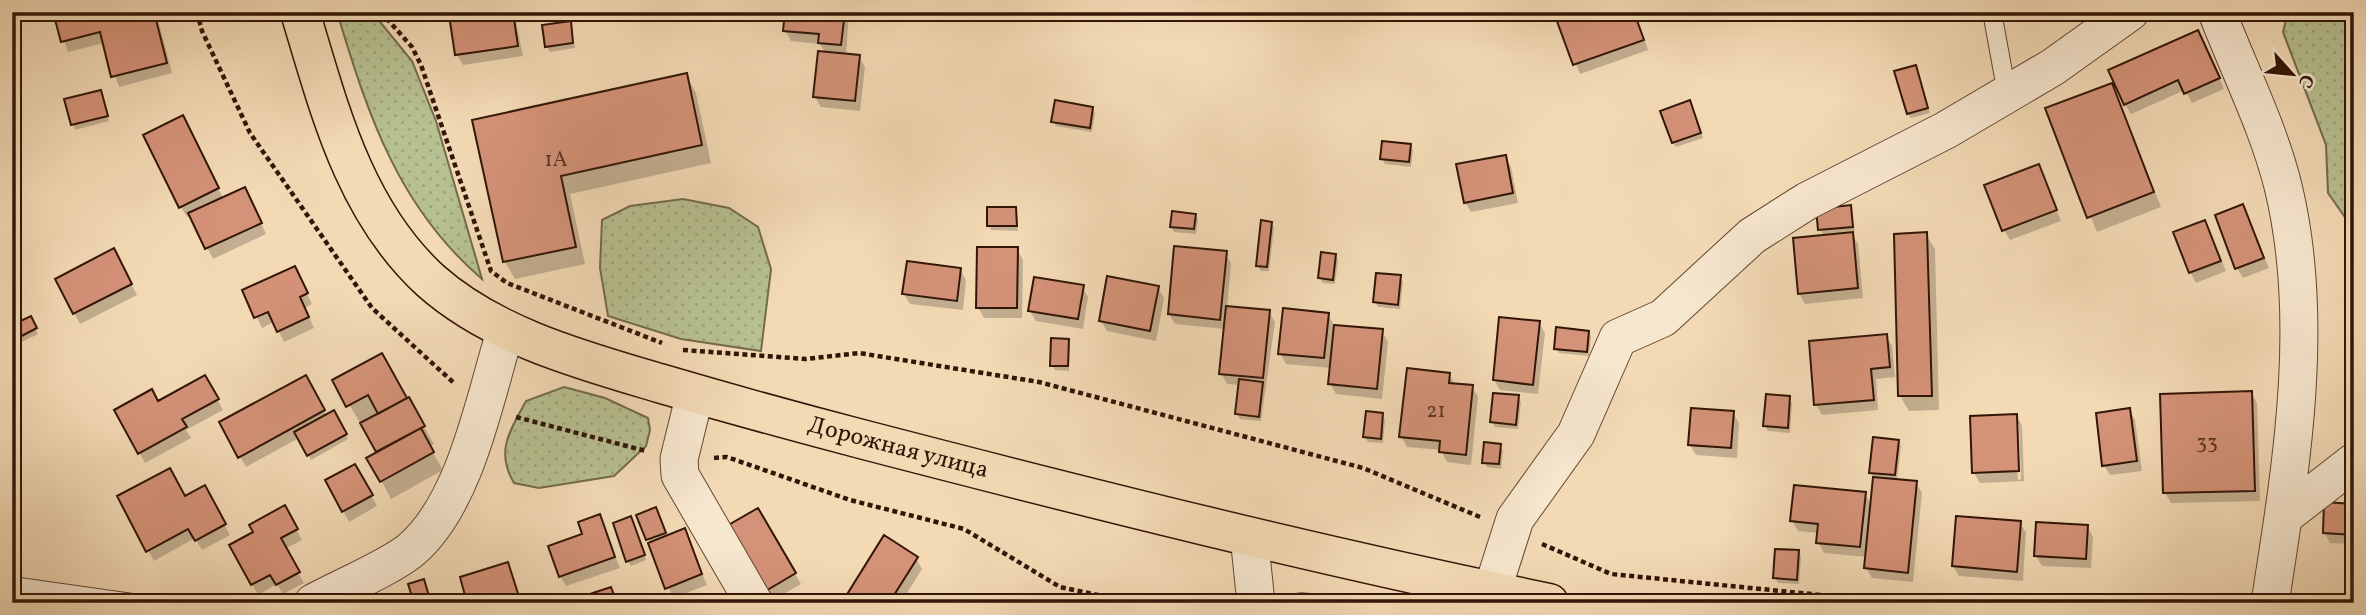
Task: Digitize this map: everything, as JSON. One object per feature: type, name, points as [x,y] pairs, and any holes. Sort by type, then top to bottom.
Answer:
[{"type":"main road","name":"Дорожная улица","points":[[300,12],[338,140],[368,200],[408,257],[453,299],[506,329],[567,354],[695,394],[1248,536],[1549,603]]},
{"type":"street","points":[[1492,591],[1515,519],[1576,434],[1618,338],[1663,318],[1752,236],[1807,201],[1946,130],[2053,67],[2130,12]]},
{"type":"street","points":[[2217,12],[2268,136],[2292,234],[2300,344],[2283,517],[2271,601]]},
{"type":"street","points":[[313,603],[411,551],[443,514],[458,482],[506,329]]},
{"type":"street","points":[[695,394],[679,459],[680,475],[754,603]]},
{"type":"street","points":[[2283,517],[2338,477],[2354,461]]},
{"type":"street","points":[[1248,536],[1256,603]]},
{"type":"lane","points":[[1992,12],[2007,94]]},
{"type":"lane","points":[[12,586],[132,603]]},
{"type":"path","points":[[381,12],[412,47],[421,65],[491,271],[508,284],[667,345]]},
{"type":"path","points":[[679,350],[806,359],[859,353],[1039,382],[1363,468],[1611,574],[1901,603]]},
{"type":"path","points":[[2135,603],[2271,601]]},
{"type":"green space","points":[[337,12],[372,12],[412,61],[436,121],[482,279],[453,251],[407,190],[374,123]]},
{"type":"green space","points":[[2288,12],[2354,12],[2354,230],[2328,193],[2326,145],[2283,32]]},
{"type":"green space","points":[[683,199],[729,208],[758,227],[771,269],[761,351],[681,339],[608,316],[600,268],[602,220],[630,206]]},
{"type":"green space","points":[[564,387],[605,398],[648,418],[650,430],[646,446],[614,476],[539,488],[514,483],[508,472],[505,451],[515,422],[526,401]]},
{"type":"green space","points":[[1302,593],[1378,603],[1280,603],[1282,596]]},
{"type":"building","points":[[53,12],[154,12],[167,63],[111,77],[100,32],[61,42]]},
{"type":"building","points":[[513,12],[518,46],[455,55],[449,15]]},
{"type":"building","points":[[785,12],[845,12],[841,45],[818,43],[819,34],[783,31]]},
{"type":"building","points":[[1634,12],[1644,40],[1573,65],[1554,13]]},
{"type":"building","points":[[571,21],[573,43],[545,47],[542,25]]},
{"type":"building","points":[[2198,30],[2220,78],[2184,94],[2178,80],[2124,105],[2108,70]]},
{"type":"building","points":[[818,51],[860,55],[855,101],[813,97]]},
{"type":"building","points":[[1916,65],[1928,108],[1907,114],[1894,71]]},
{"type":"building","points":[[687,73],[702,145],[561,176],[576,247],[503,262],[472,120]]},
{"type":"building","points":[[2112,83],[2154,192],[2087,218],[2045,108]]},
{"type":"building","points":[[101,90],[108,116],[71,125],[64,99]]},
{"type":"building","points":[[1055,100],[1093,107],[1090,128],[1051,122]]},
{"type":"building","points":[[1690,100],[1701,133],[1672,143],[1660,111]]},
{"type":"building","points":[[183,115],[219,188],[179,208],[143,135]]},
{"type":"building","points":[[1382,141],[1411,144],[1409,162],[1380,159]]},
{"type":"building","points":[[1506,155],[1513,193],[1464,203],[1456,164]]},
{"type":"building","points":[[2039,164],[2057,210],[2002,231],[1984,185]]},
{"type":"building","points":[[245,187],[262,223],[205,249],[188,213]]},
{"type":"building","points":[[2243,204],[2264,258],[2235,269],[2215,215]]},
{"type":"building","points":[[1851,205],[1853,227],[1818,230],[1816,209]]},
{"type":"building","points":[[987,207],[1016,207],[1017,226],[987,226]]},
{"type":"building","points":[[1172,211],[1196,214],[1194,229],[1170,227]]},
{"type":"building","points":[[1261,220],[1272,222],[1267,267],[1256,266]]},
{"type":"building","points":[[2205,220],[2221,261],[2189,273],[2173,232]]},
{"type":"building","points":[[1853,232],[1858,288],[1798,294],[1793,238]]},
{"type":"building","points":[[1927,232],[1932,396],[1898,396],[1894,234]]},
{"type":"building","points":[[1174,246],[1227,251],[1220,320],[1168,314]]},
{"type":"building","points":[[977,247],[1018,247],[1017,308],[976,308]]},
{"type":"building","points":[[114,248],[132,284],[73,314],[55,279]]},
{"type":"building","points":[[1321,252],[1336,254],[1333,280],[1318,278]]},
{"type":"building","points":[[907,261],[961,268],[957,301],[902,294]]},
{"type":"building","points":[[295,266],[308,293],[300,297],[309,317],[277,332],[268,312],[254,318],[242,290]]},
{"type":"building","points":[[1376,273],[1401,275],[1398,305],[1373,302]]},
{"type":"building","points":[[1107,276],[1159,286],[1150,331],[1099,321]]},
{"type":"building","points":[[1034,277],[1084,285],[1078,319],[1028,311]]},
{"type":"building","points":[[1226,306],[1270,310],[1263,378],[1219,374]]},
{"type":"building","points":[[1283,308],[1329,313],[1324,358],[1278,354]]},
{"type":"building","points":[[31,316],[37,328],[12,341],[12,325]]},
{"type":"building","points":[[1499,317],[1540,321],[1533,385],[1493,380]]},
{"type":"building","points":[[1334,325],[1383,329],[1377,389],[1328,384]]},
{"type":"building","points":[[1556,327],[1589,331],[1587,352],[1554,349]]},
{"type":"building","points":[[1887,334],[1890,367],[1871,369],[1874,400],[1814,405],[1809,341]]},
{"type":"building","points":[[1051,338],[1069,339],[1068,366],[1050,366]]},
{"type":"building","points":[[382,353],[407,398],[378,414],[368,395],[346,407],[332,380]]},
{"type":"building","points":[[1407,368],[1450,373],[1449,383],[1473,385],[1466,455],[1439,452],[1440,441],[1399,437]]},
{"type":"building","points":[[205,375],[219,399],[182,419],[187,427],[138,454],[114,410],[152,389],[158,401]]},
{"type":"building","points":[[306,375],[325,410],[238,458],[219,422]]},
{"type":"building","points":[[1239,379],[1263,382],[1259,417],[1235,414]]},
{"type":"building","points":[[2252,391],[2255,491],[2163,493],[2160,394]]},
{"type":"building","points":[[1493,393],[1519,395],[1516,425],[1490,422]]},
{"type":"building","points":[[1766,394],[1790,396],[1788,428],[1763,426]]},
{"type":"building","points":[[409,397],[425,426],[376,452],[360,423]]},
{"type":"building","points":[[1691,408],[1734,411],[1731,448],[1688,445]]},
{"type":"building","points":[[2130,408],[2137,461],[2102,466],[2096,413]]},
{"type":"building","points":[[334,410],[347,434],[307,456],[294,432]]},
{"type":"building","points":[[1366,411],[1383,413],[1381,439],[1363,437]]},
{"type":"building","points":[[2017,414],[2019,471],[1972,473],[1970,416]]},
{"type":"building","points":[[421,428],[434,452],[380,482],[366,458]]},
{"type":"building","points":[[1873,437],[1899,440],[1895,475],[1869,473]]},
{"type":"building","points":[[1484,442],[1501,444],[1499,464],[1482,463]]},
{"type":"building","points":[[355,464],[373,495],[342,512],[325,480]]},
{"type":"building","points":[[170,468],[185,496],[205,485],[226,524],[195,541],[188,529],[146,552],[117,496]]},
{"type":"building","points":[[1873,477],[1917,481],[1908,573],[1864,568]]},
{"type":"building","points":[[1794,485],[1866,492],[1860,547],[1816,543],[1818,524],[1790,521]]},
{"type":"building","points":[[2324,502],[2354,504],[2354,535],[2323,533]]},
{"type":"building","points":[[285,505],[298,529],[281,538],[300,572],[276,585],[270,575],[251,585],[229,545],[253,532],[249,525]]},
{"type":"building","points":[[656,507],[666,533],[646,540],[636,515]]},
{"type":"building","points":[[758,508],[796,573],[764,592],[725,527]]},
{"type":"building","points":[[600,514],[615,557],[559,577],[548,546],[582,534],[578,522]]},
{"type":"building","points":[[631,516],[645,555],[626,562],[613,523]]},
{"type":"building","points":[[1956,516],[2021,521],[2017,572],[1952,566]]},
{"type":"building","points":[[2036,522],[2088,525],[2086,559],[2034,556]]},
{"type":"building","points":[[685,528],[702,574],[665,589],[648,543]]},
{"type":"building","points":[[884,535],[918,557],[889,603],[857,603],[846,596]]},
{"type":"building","points":[[1775,549],[1799,550],[1797,580],[1773,578]]},
{"type":"building","points":[[508,562],[521,603],[467,603],[460,577]]},
{"type":"building","points":[[424,579],[431,603],[414,603],[408,584]]},
{"type":"building","points":[[611,587],[617,603],[586,603],[584,596]]}]
